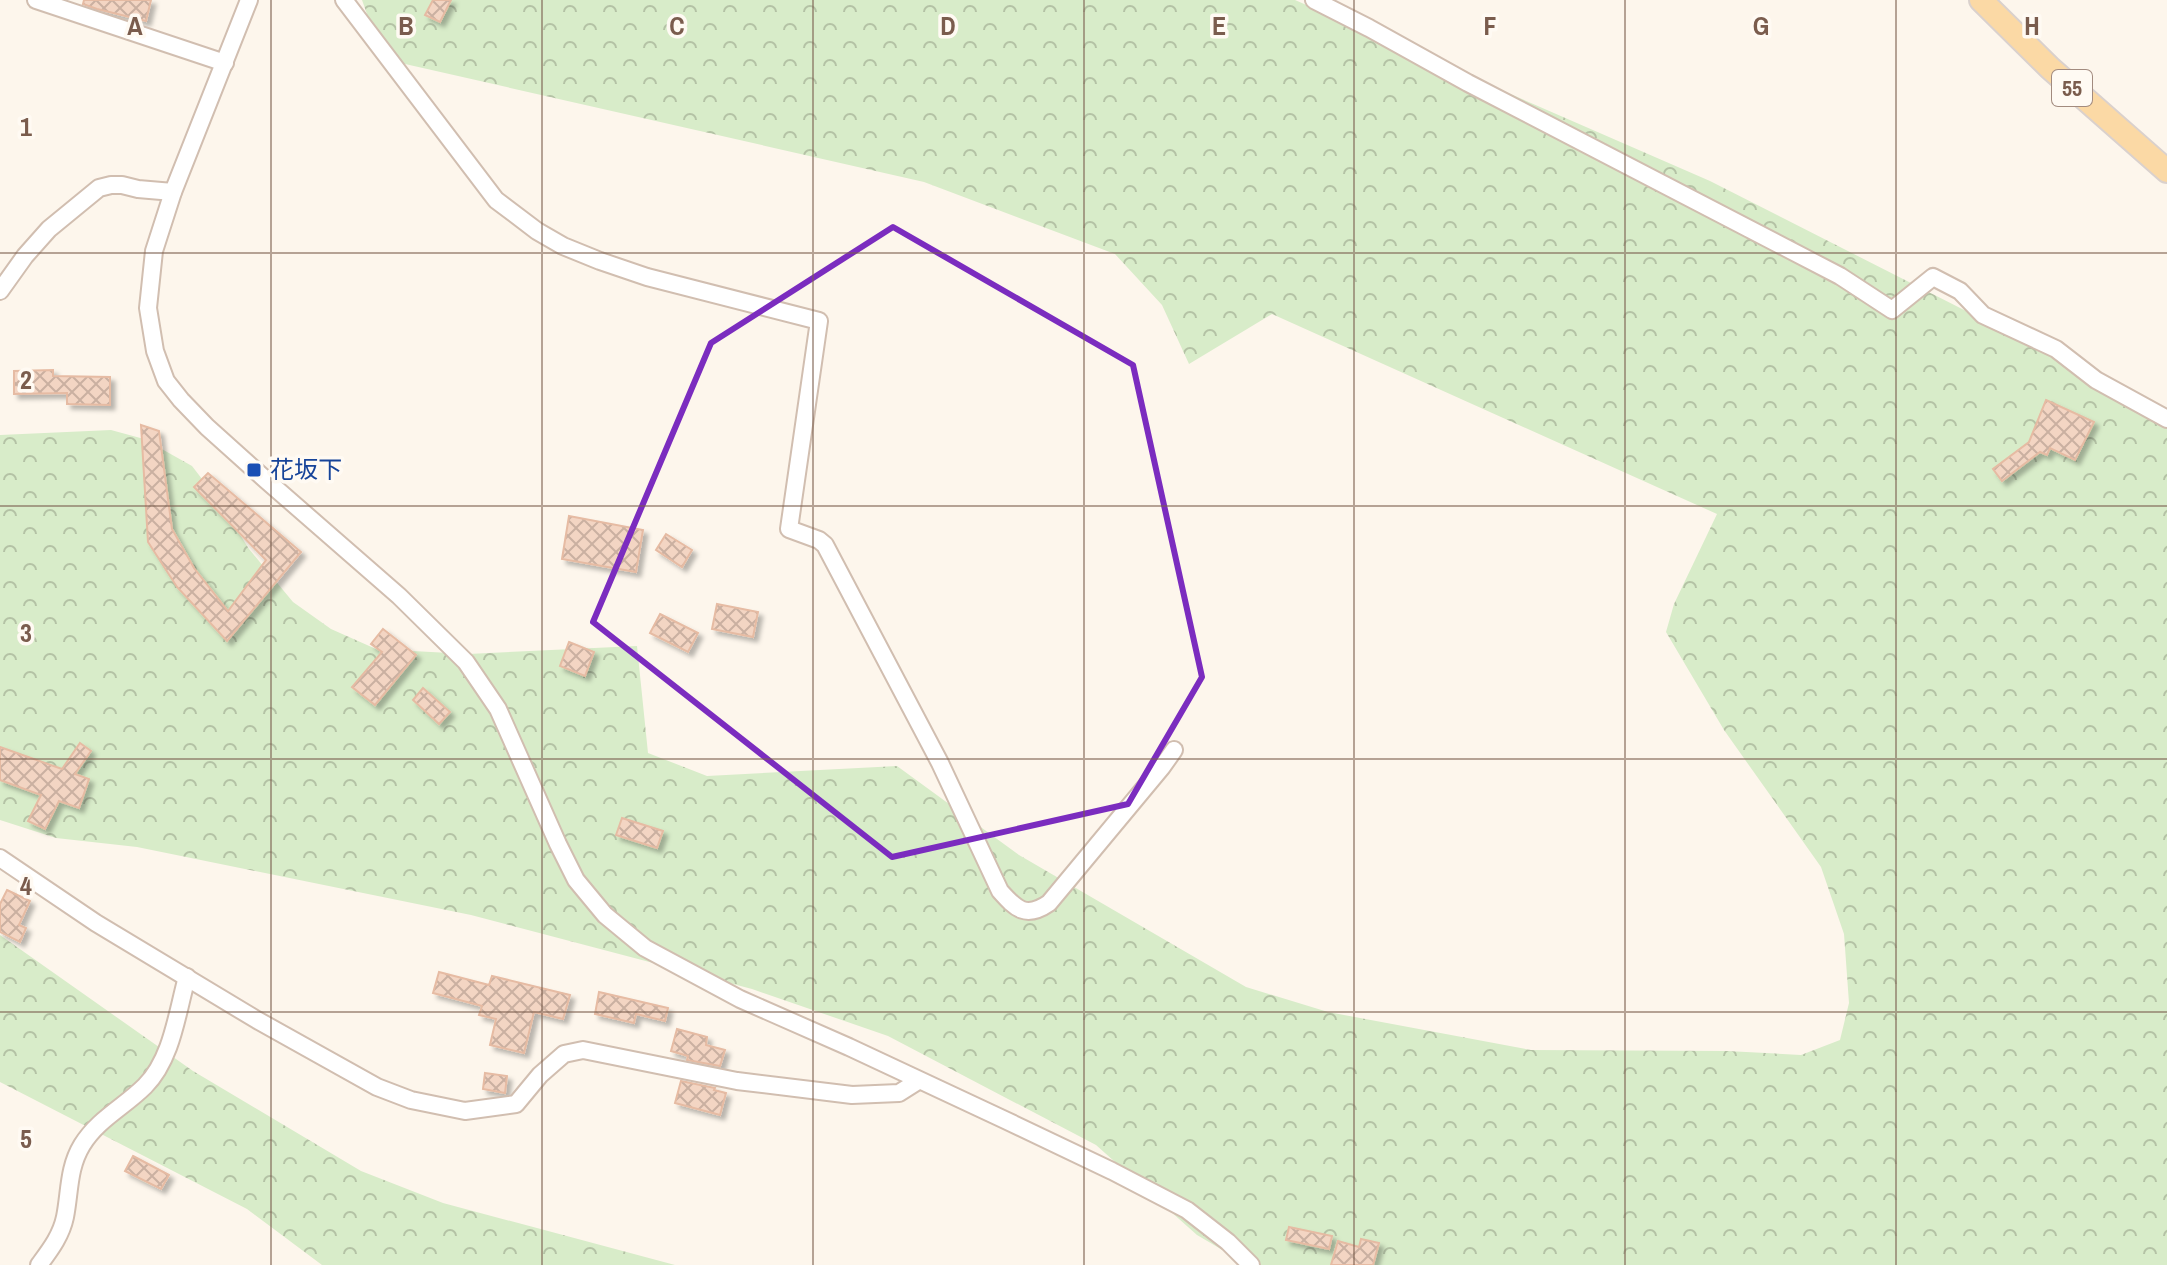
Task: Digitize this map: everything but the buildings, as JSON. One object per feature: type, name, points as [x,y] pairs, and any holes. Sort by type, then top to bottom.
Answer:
[{"type":"main road","name":"55","points":[[1981,0],[2050,68],[2167,171]]},
{"type":"street","points":[[36,0],[225,63]]},
{"type":"street","points":[[249,0],[173,192],[154,251],[148,308],[155,351],[166,381],[181,400],[348,554],[399,596],[466,662],[498,709],[576,880],[605,915],[645,948],[740,999],[1112,1171],[1187,1210],[1228,1242],[1251,1265]]},
{"type":"street","points":[[344,0],[496,200],[537,231],[563,246],[647,277],[819,321],[789,529],[825,545],[940,763],[1000,891],[1014,906],[1029,912],[1038,911],[1049,903],[1174,750]]},
{"type":"street","points":[[1314,0],[1840,276],[1892,310],[1933,277],[1960,291],[1983,315],[2056,349],[2096,380],[2167,419]]},
{"type":"street","points":[[0,291],[49,229],[99,188],[122,185],[173,192]]},
{"type":"street","points":[[0,858],[96,923],[257,1020],[377,1087],[411,1100],[465,1111],[516,1104],[540,1075],[564,1054],[583,1050],[737,1081],[852,1095],[899,1093],[918,1081]]},
{"type":"street","points":[[39,1265],[55,1245],[65,1219],[72,1165],[82,1145],[105,1117],[145,1086],[156,1071],[167,1050],[187,977]]},
{"type":"highlighted area","points":[[893,227],[1133,365],[1202,677],[1128,804],[892,857],[593,622],[711,343]]},
{"type":"green space","points":[[362,0],[1295,0],[1710,181],[2167,413],[2167,1265],[1248,1265],[1197,1235],[1096,1145],[888,1036],[752,989],[471,915],[137,847],[56,838],[0,820],[0,435],[111,430],[144,439],[192,466],[219,501],[249,549],[293,602],[331,629],[376,649],[468,654],[637,646],[648,753],[707,776],[897,766],[1019,855],[1246,987],[1328,1012],[1531,1050],[1727,1051],[1801,1055],[1840,1040],[1849,1003],[1844,934],[1821,867],[1724,730],[1666,632],[1674,604],[1717,514],[1272,314],[1189,364],[1162,305],[1115,254],[924,182],[383,59]]},
{"type":"green space","points":[[0,935],[193,1071],[361,1171],[443,1203],[675,1265],[322,1265],[247,1209],[0,1082]]},
{"type":"place","name":"花坂下","points":[[254,470]]}]
